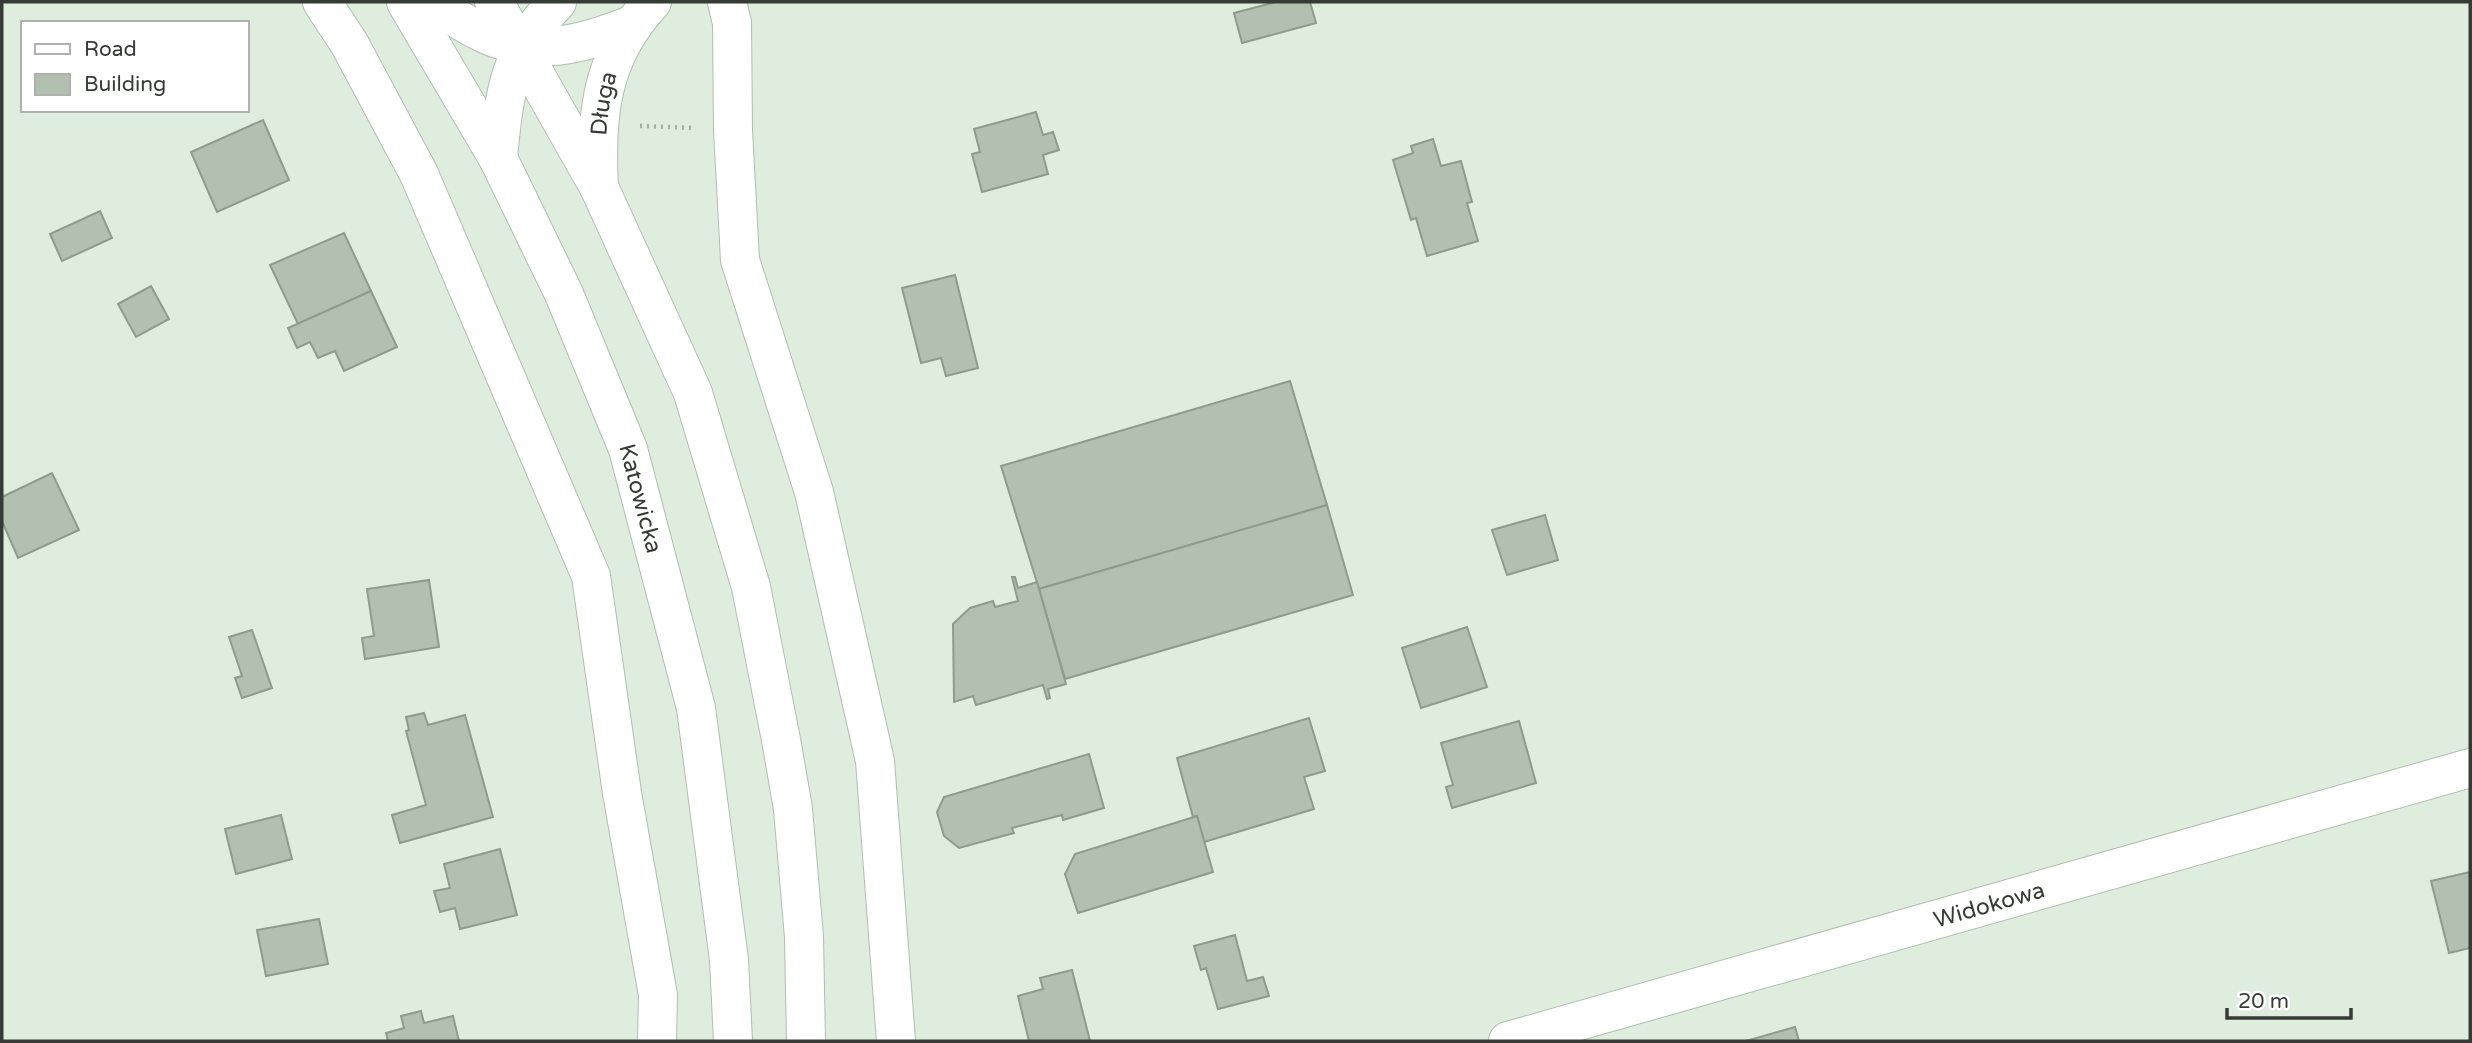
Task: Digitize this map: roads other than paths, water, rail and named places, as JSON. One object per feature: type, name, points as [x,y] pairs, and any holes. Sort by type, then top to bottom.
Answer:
[{"type":"street","points":[[321,2],[349,43],[419,174],[592,576],[622,793],[658,995],[657,1041]]},
{"type":"street","name":"Katowicka","points":[[406,2],[453,77],[498,158],[564,294],[628,449],[696,708],[729,960],[733,1041]]},
{"type":"street","name":"Długa","points":[[433,2],[476,31],[522,46],[571,46],[640,14]]},
{"type":"street","points":[[494,2],[522,46],[599,187],[693,393],[751,587],[793,809],[804,937],[806,1041]]},
{"type":"street","points":[[498,158],[508,78],[522,46],[556,2]]},
{"type":"street","points":[[727,2],[732,23],[733,130],[740,260],[814,492],[875,761],[896,1041]]},
{"type":"street","name":"Długa","points":[[599,187],[596,141],[604,86],[640,14]]},
{"type":"street","name":"Widokowa","points":[[1508,1041],[2470,768]]}]
